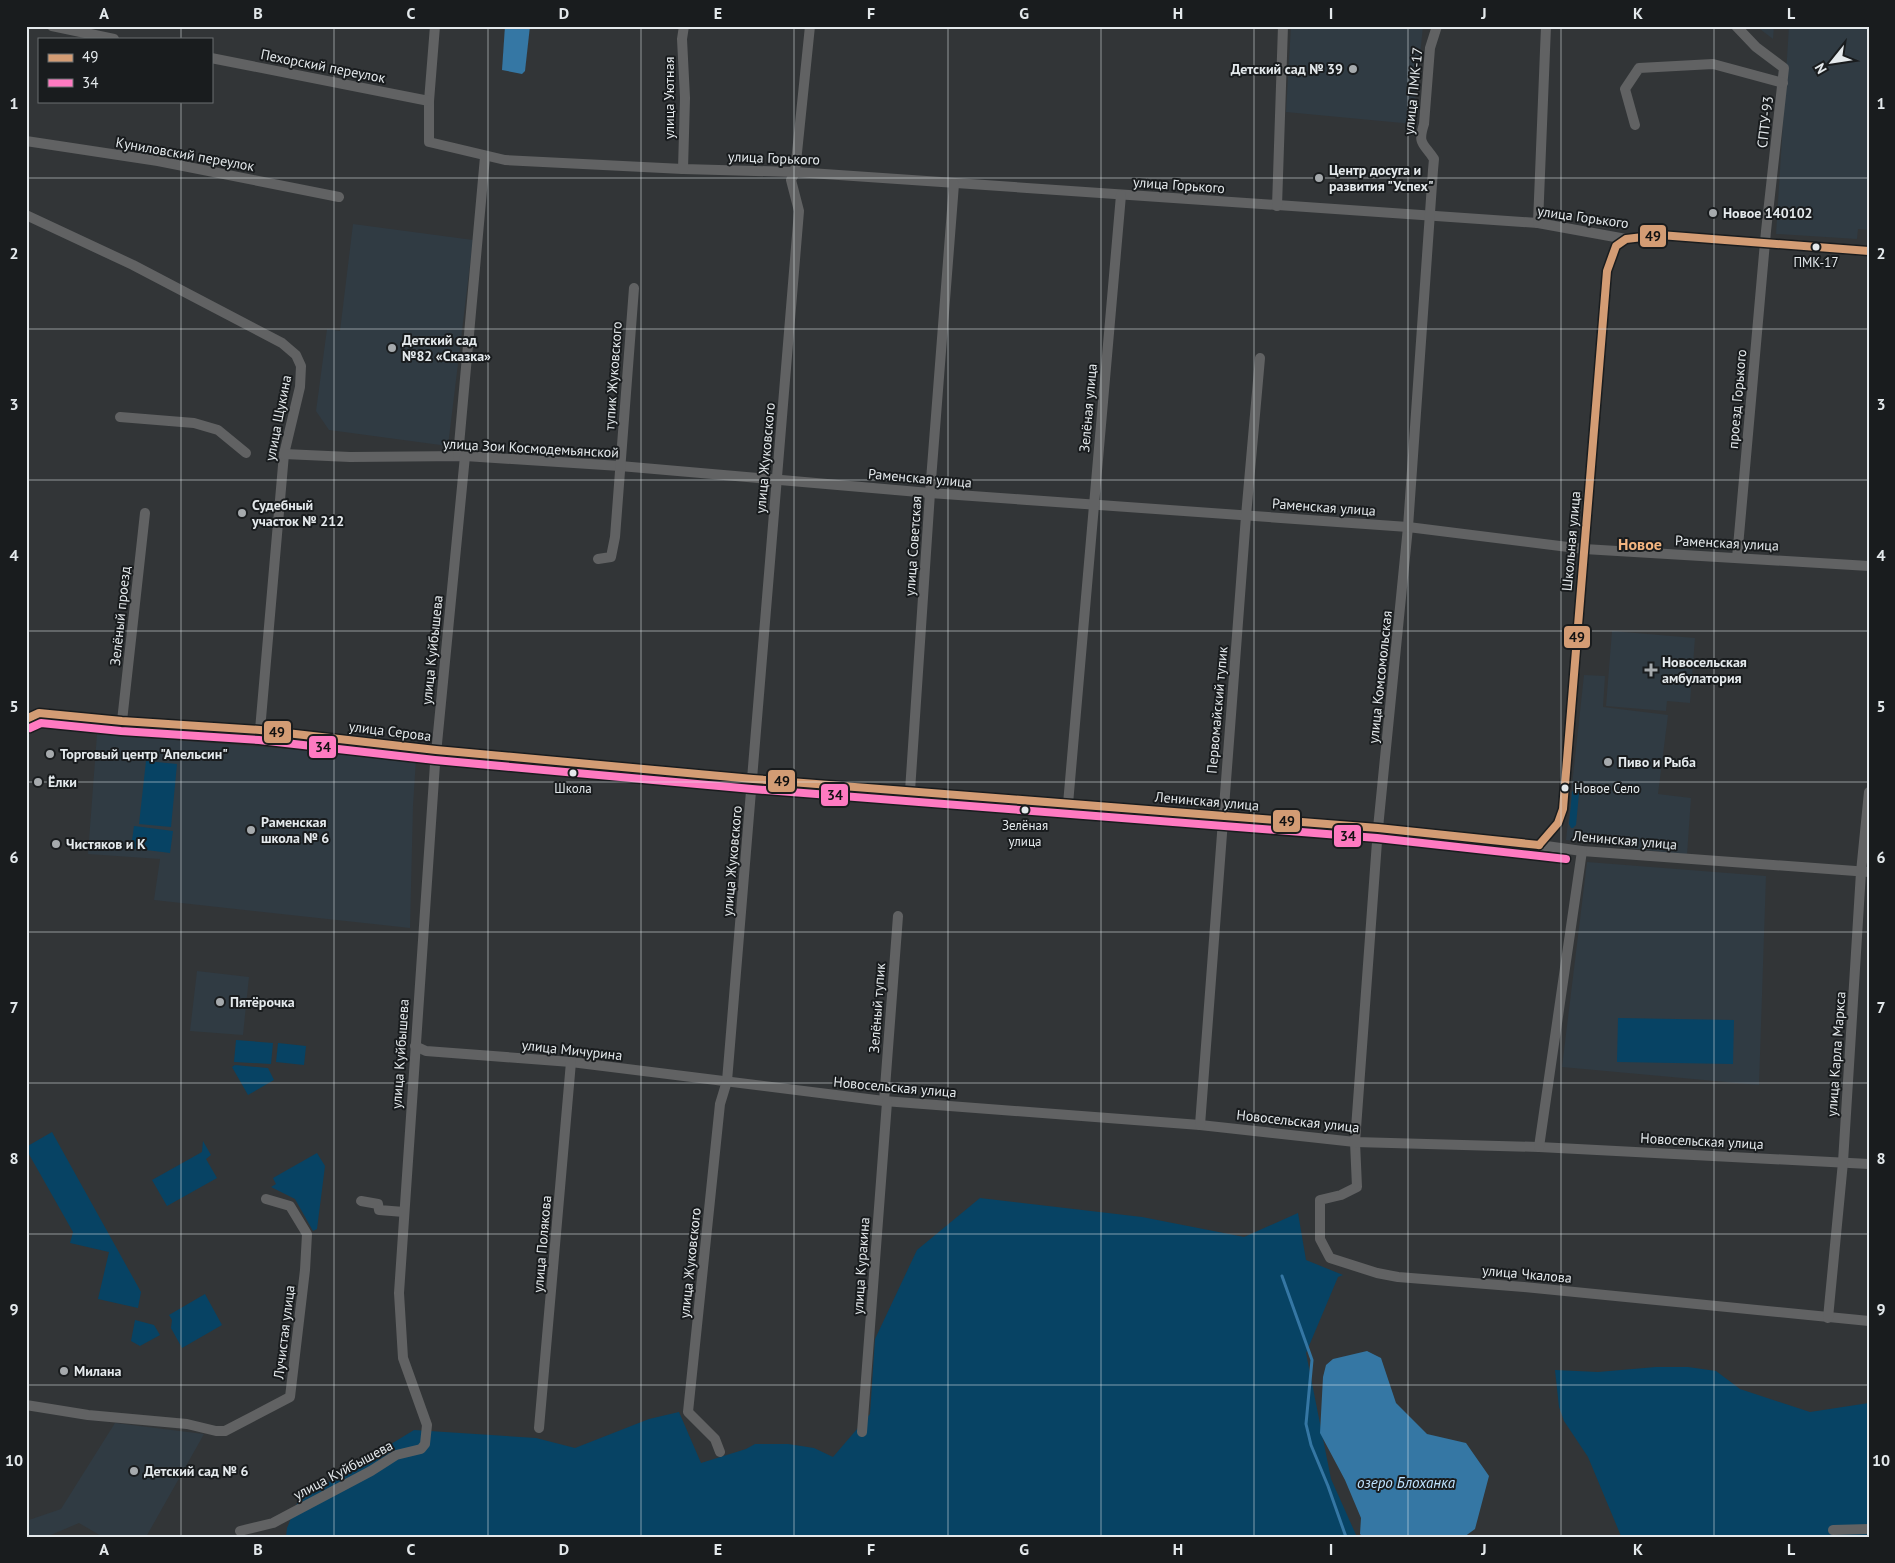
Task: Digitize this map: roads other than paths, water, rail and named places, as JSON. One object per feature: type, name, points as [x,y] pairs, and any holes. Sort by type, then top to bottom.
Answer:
[{"type":"street","points":[[52,26],[109,38]]},
{"type":"street","points":[[429,102],[435,26]]},
{"type":"street","name":"улица Уютная","points":[[683,169],[685,98],[682,39],[684,26]]},
{"type":"street","name":"улица Жуковского","points":[[720,1452],[716,1439],[688,1412],[720,1104],[727,1081],[799,211],[791,180],[795,172],[810,26]]},
{"type":"street","points":[[1277,206],[1283,26]]},
{"type":"street","name":"улица ПМК-17","points":[[1429,215],[1434,159],[1420,142],[1420,134],[1424,124],[1430,48],[1437,26]]},
{"type":"street","points":[[1538,224],[1546,26]]},
{"type":"street","name":"СПТУ-93","points":[[1736,26],[1756,47],[1784,68],[1765,244]]},
{"type":"street","name":"Пехорский переулок","points":[[212,58],[429,102]]},
{"type":"street","points":[[1635,125],[1625,89],[1639,68],[1713,64],[1783,83]]},
{"type":"street","name":"улица Горького","points":[[429,102],[429,142],[485,157],[505,160],[683,169],[795,172],[1429,215],[1538,224],[1626,239],[1660,235],[1869,251]]},
{"type":"street","name":"Куниловский переулок","points":[[26,141],[158,161],[339,197]]},
{"type":"street","points":[[462,456],[485,157]]},
{"type":"street","name":"улица Советская","points":[[910,791],[930,493],[954,184]]},
{"type":"street","name":"Зелёная улица","points":[[1068,804],[1121,195]]},
{"type":"street","name":"улица Щукина","points":[[26,215],[133,265],[282,342],[296,355],[301,366],[300,387],[284,454],[260,730]]},
{"type":"street","name":"улица Комсомольская","points":[[1355,1142],[1378,828],[1408,527],[1429,215]]},
{"type":"street","name":"Школьная улица","points":[[1539,845],[1558,823],[1563,809],[1607,271],[1616,246],[1626,239]]},
{"type":"street","name":"проезд Горького","points":[[1737,558],[1765,244]]},
{"type":"street","name":"тупик Жуковского","points":[[598,559],[611,557],[616,537],[634,288]]},
{"type":"street","name":"Первомайский тупик","points":[[1200,1124],[1246,516],[1260,358]]},
{"type":"street","points":[[120,418],[194,423],[218,430],[246,453]]},
{"type":"street","name":"улица Зои Космодемьянской","points":[[284,454],[350,457],[462,456],[620,466],[777,480]]},
{"type":"street","name":"улица Куйбышева","points":[[240,1532],[273,1523],[396,1455],[421,1449],[425,1444],[428,1425],[403,1358],[399,1293],[436,750],[462,456]]},
{"type":"street","name":"Раменская улица","points":[[777,480],[930,493],[1408,527],[1584,549],[1869,566]]},
{"type":"street","name":"Зелёный проезд","points":[[122,721],[145,513]]},
{"type":"street","name":"улица Серова","points":[[26,719],[39,713],[122,721],[260,730],[436,750],[752,779]]},
{"type":"street","name":"Ленинская улица","points":[[752,779],[1378,828],[1582,851],[1865,872]]},
{"type":"street","name":"улица Карла Маркса","points":[[1828,1318],[1843,1162],[1865,872],[1869,792]]},
{"type":"street","points":[[1540,1147],[1582,851]]},
{"type":"street","name":"Зелёный тупик","points":[[885,1102],[898,916]]},
{"type":"street","name":"улица Мичурина","points":[[415,1046],[426,1051],[572,1062],[727,1081]]},
{"type":"street","name":"улица Полякова","points":[[539,1428],[572,1062]]},
{"type":"street","name":"Новосельская улица","points":[[727,1081],[885,1102],[1200,1124],[1355,1142],[1540,1147],[1869,1164]]},
{"type":"street","name":"улица Куракина","points":[[862,1432],[885,1102]]},
{"type":"street","name":"улица Чкалова","points":[[1355,1142],[1357,1187],[1341,1195],[1320,1200],[1320,1239],[1330,1258],[1398,1278],[1524,1287],[1869,1321]]},
{"type":"street","name":"Лучистая улица","points":[[26,1404],[88,1415],[187,1424],[216,1431],[226,1431],[290,1397],[305,1270],[307,1234],[290,1206],[266,1199]]},
{"type":"street","points":[[361,1201],[378,1204],[379,1210],[404,1212]]},
{"type":"street","points":[[1833,1530],[1869,1529]]},
{"type":"water","points":[[505,26],[530,26],[525,71],[522,74],[502,70]]},
{"type":"water","name":"озеро Блоханка","points":[[1367,1351],[1381,1358],[1396,1403],[1427,1434],[1466,1443],[1489,1476],[1475,1529],[1464,1537],[1363,1537],[1360,1534],[1361,1518],[1345,1480],[1320,1433],[1323,1377],[1326,1365],[1333,1359]]},
{"type":"waterway","points":[[1282,1276],[1312,1360],[1306,1424],[1311,1445],[1346,1537]]},
{"type":"place","name":"Детский сад № 39","points":[[1353,69]]},
{"type":"place","name":"Центр досуга и развития \"Успех\"","points":[[1319,178]]},
{"type":"place","name":"Новое 140102","points":[[1713,213]]},
{"type":"place","name":"ПМК-17","points":[[1816,247]]},
{"type":"place","name":"Детский сад №82 «Сказка»","points":[[392,348]]},
{"type":"place","name":"Судебный участок № 212","points":[[242,513]]},
{"type":"place","name":"Новосельская амбулатория","points":[[1651,670]]},
{"type":"place","name":"Торговый центр \"Апельсин\"","points":[[50,754]]},
{"type":"place","name":"Пиво и Рыба","points":[[1608,762]]},
{"type":"place","name":"Школа","points":[[573,773]]},
{"type":"place","name":"Ёлки","points":[[38,782]]},
{"type":"place","name":"Новое Село","points":[[1565,788]]},
{"type":"place","name":"Зелёная улица","points":[[1025,810]]},
{"type":"place","name":"Раменская школа № 6","points":[[251,830]]},
{"type":"place","name":"Чистяков и К","points":[[56,844]]},
{"type":"place","name":"Пятёрочка","points":[[220,1002]]},
{"type":"place","name":"Милана","points":[[64,1371]]},
{"type":"place","name":"Детский сад № 6","points":[[134,1471]]},
{"type":"district","name":"Новое","points":[[1640,544]]}]
